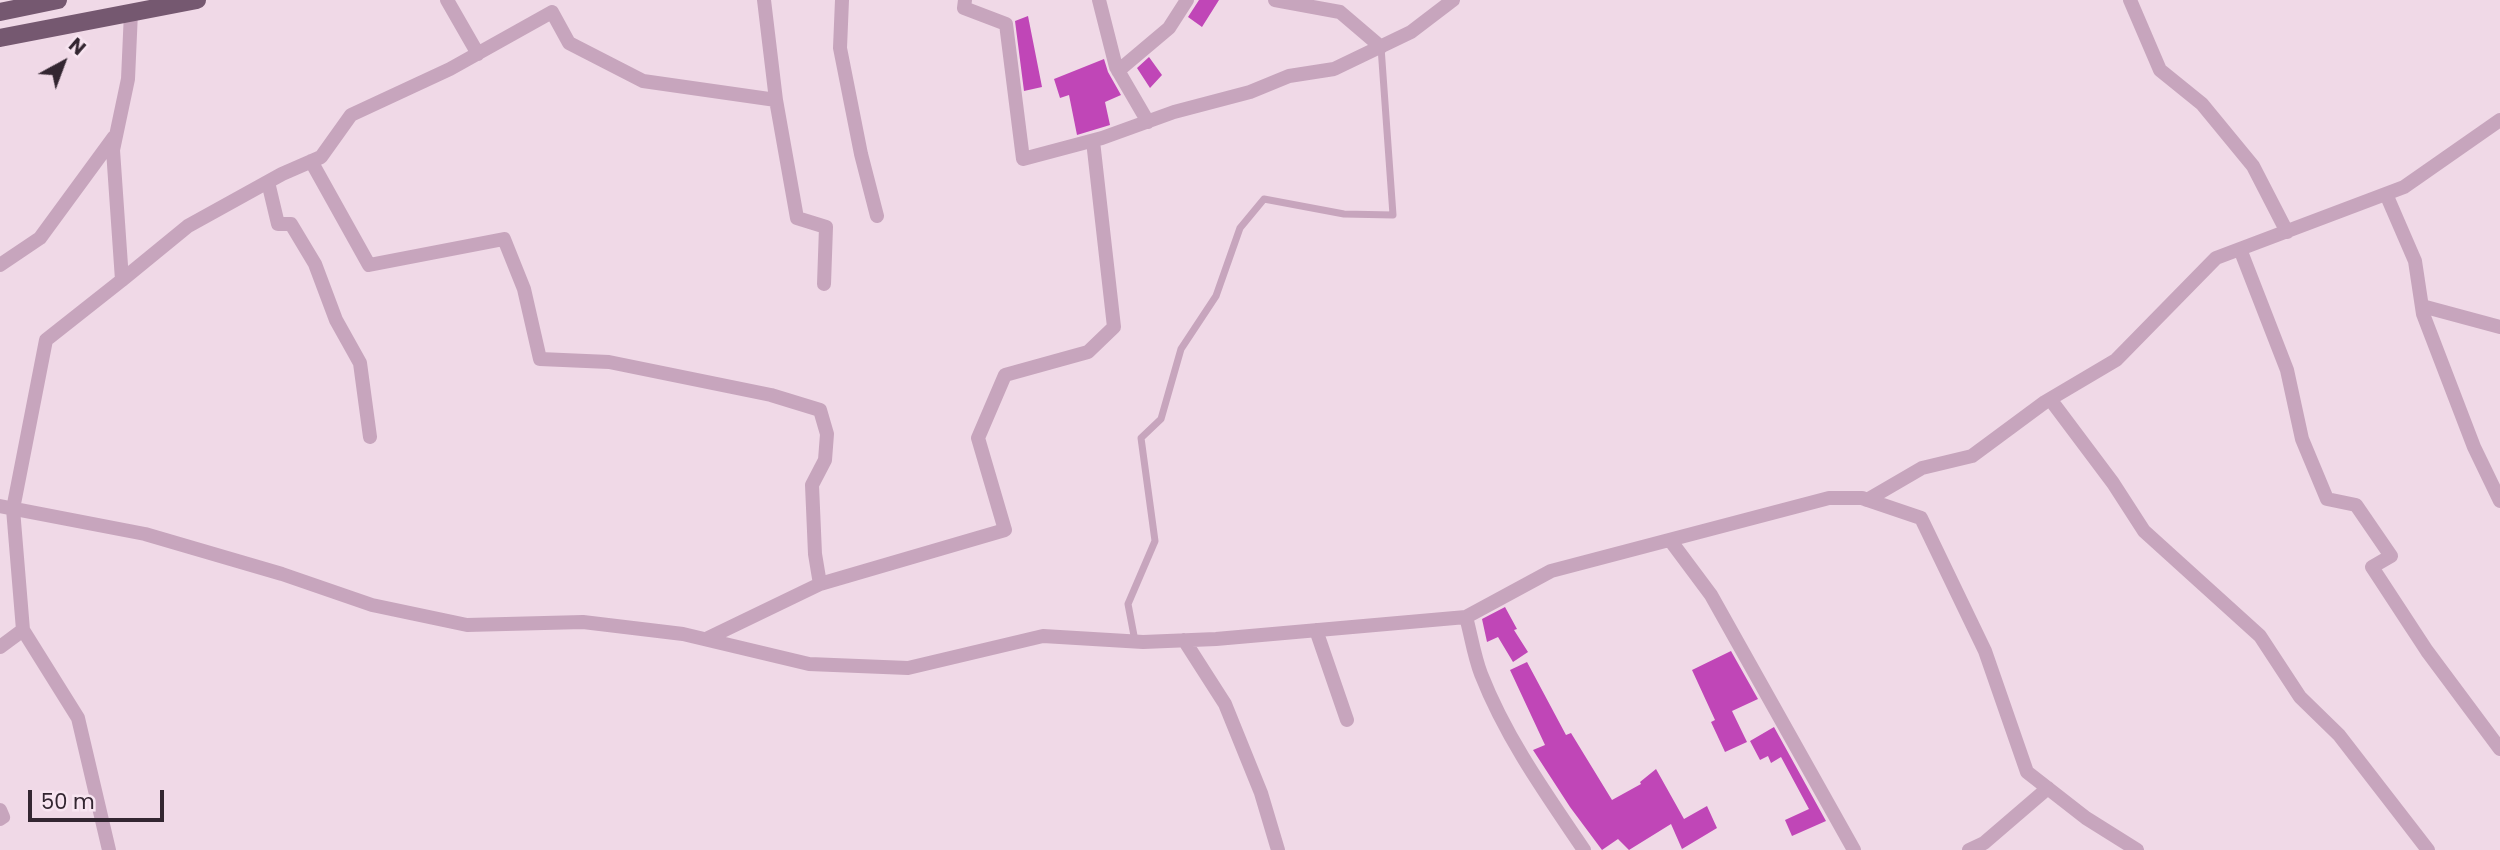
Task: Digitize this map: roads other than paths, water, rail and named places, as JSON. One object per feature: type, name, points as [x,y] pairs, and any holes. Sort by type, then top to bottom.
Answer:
[{"type":"main road","points":[[0,12],[58,0]]},
{"type":"main road","points":[[0,38],[131,6],[197,0]]},
{"type":"street","points":[[447,0],[478,54]]},
{"type":"street","points":[[764,0],[776,100],[797,218],[826,227],[824,284]]},
{"type":"street","points":[[842,0],[840,48],[861,154],[877,216]]},
{"type":"street","points":[[965,0],[964,8],[1006,24],[1023,159],[1093,141],[1174,112],[1250,92],[1289,76],[1334,69],[1411,32],[1453,0]]},
{"type":"street","points":[[1099,0],[1118,71],[1148,122]]},
{"type":"street","points":[[1118,71],[1169,28],[1187,0]]},
{"type":"street","points":[[1275,0],[1340,12],[1381,47]]},
{"type":"street","points":[[2130,0],[2160,71],[2202,104],[2253,166],[2287,232]]},
{"type":"street","points":[[122,280],[113,150],[128,79],[131,6]]},
{"type":"street","points":[[109,850],[78,718],[23,630],[7,508],[46,340],[188,226],[321,156],[351,115],[450,69],[552,12],[569,43],[643,81],[776,100]]},
{"type":"street","points":[[1867,500],[1922,468],[1972,456],[2050,399],[2116,360],[2216,258],[2404,187],[2500,120]]},
{"type":"street","points":[[0,265],[40,238],[116,135]]},
{"type":"street","points":[[706,639],[820,584],[1005,530],[978,438],[1005,375],[1088,352],[1114,327],[1093,141]]},
{"type":"street","points":[[311,161],[369,265],[504,239],[524,289],[540,359],[609,362],[771,395],[820,410],[827,434],[825,460],[812,485],[815,554],[820,584]]},
{"type":"street","points":[[268,182],[278,225],[291,224],[315,264],[336,320],[360,363],[370,437]]},
{"type":"street","points":[[2386,194],[2416,261],[2423,314],[2474,447],[2500,501]]},
{"type":"street","points":[[2240,249],[2287,370],[2302,439],[2326,499],[2356,505],[2363,515],[2391,556],[2372,568],[2427,651],[2500,749]]},
{"type":"street","points":[[2422,306],[2500,327]]},
{"type":"street","points":[[2050,399],[2144,531],[2260,636],[2300,696],[2339,735],[2428,850]]},
{"type":"street","points":[[7,508],[145,534],[282,575],[372,606],[467,625],[583,622],[683,634],[809,664],[908,668],[1043,636],[1136,641],[1184,640],[1466,617],[1551,571],[1829,498],[1867,500],[1921,518],[1985,651],[2027,772],[2086,818],[2137,850]]},
{"type":"street","points":[[1670,540],[1712,595],[1854,850]]},
{"type":"street","points":[[1466,617],[1480,671],[1505,726],[1584,850]]},
{"type":"street","points":[[0,648],[23,630]]},
{"type":"street","points":[[1316,630],[1347,720]]},
{"type":"street","points":[[1184,640],[1225,704],[1261,793],[1278,850]]},
{"type":"street","points":[[1969,850],[1984,844],[2048,788]]},
{"type":"street","points":[[0,810],[3,817],[0,819]]},
{"type":"lane","points":[[1136,641],[1128,604],[1154,541],[1140,438],[1161,419],[1181,349],[1216,296],[1240,228],[1264,199],[1344,214],[1394,215],[1381,47]]}]
